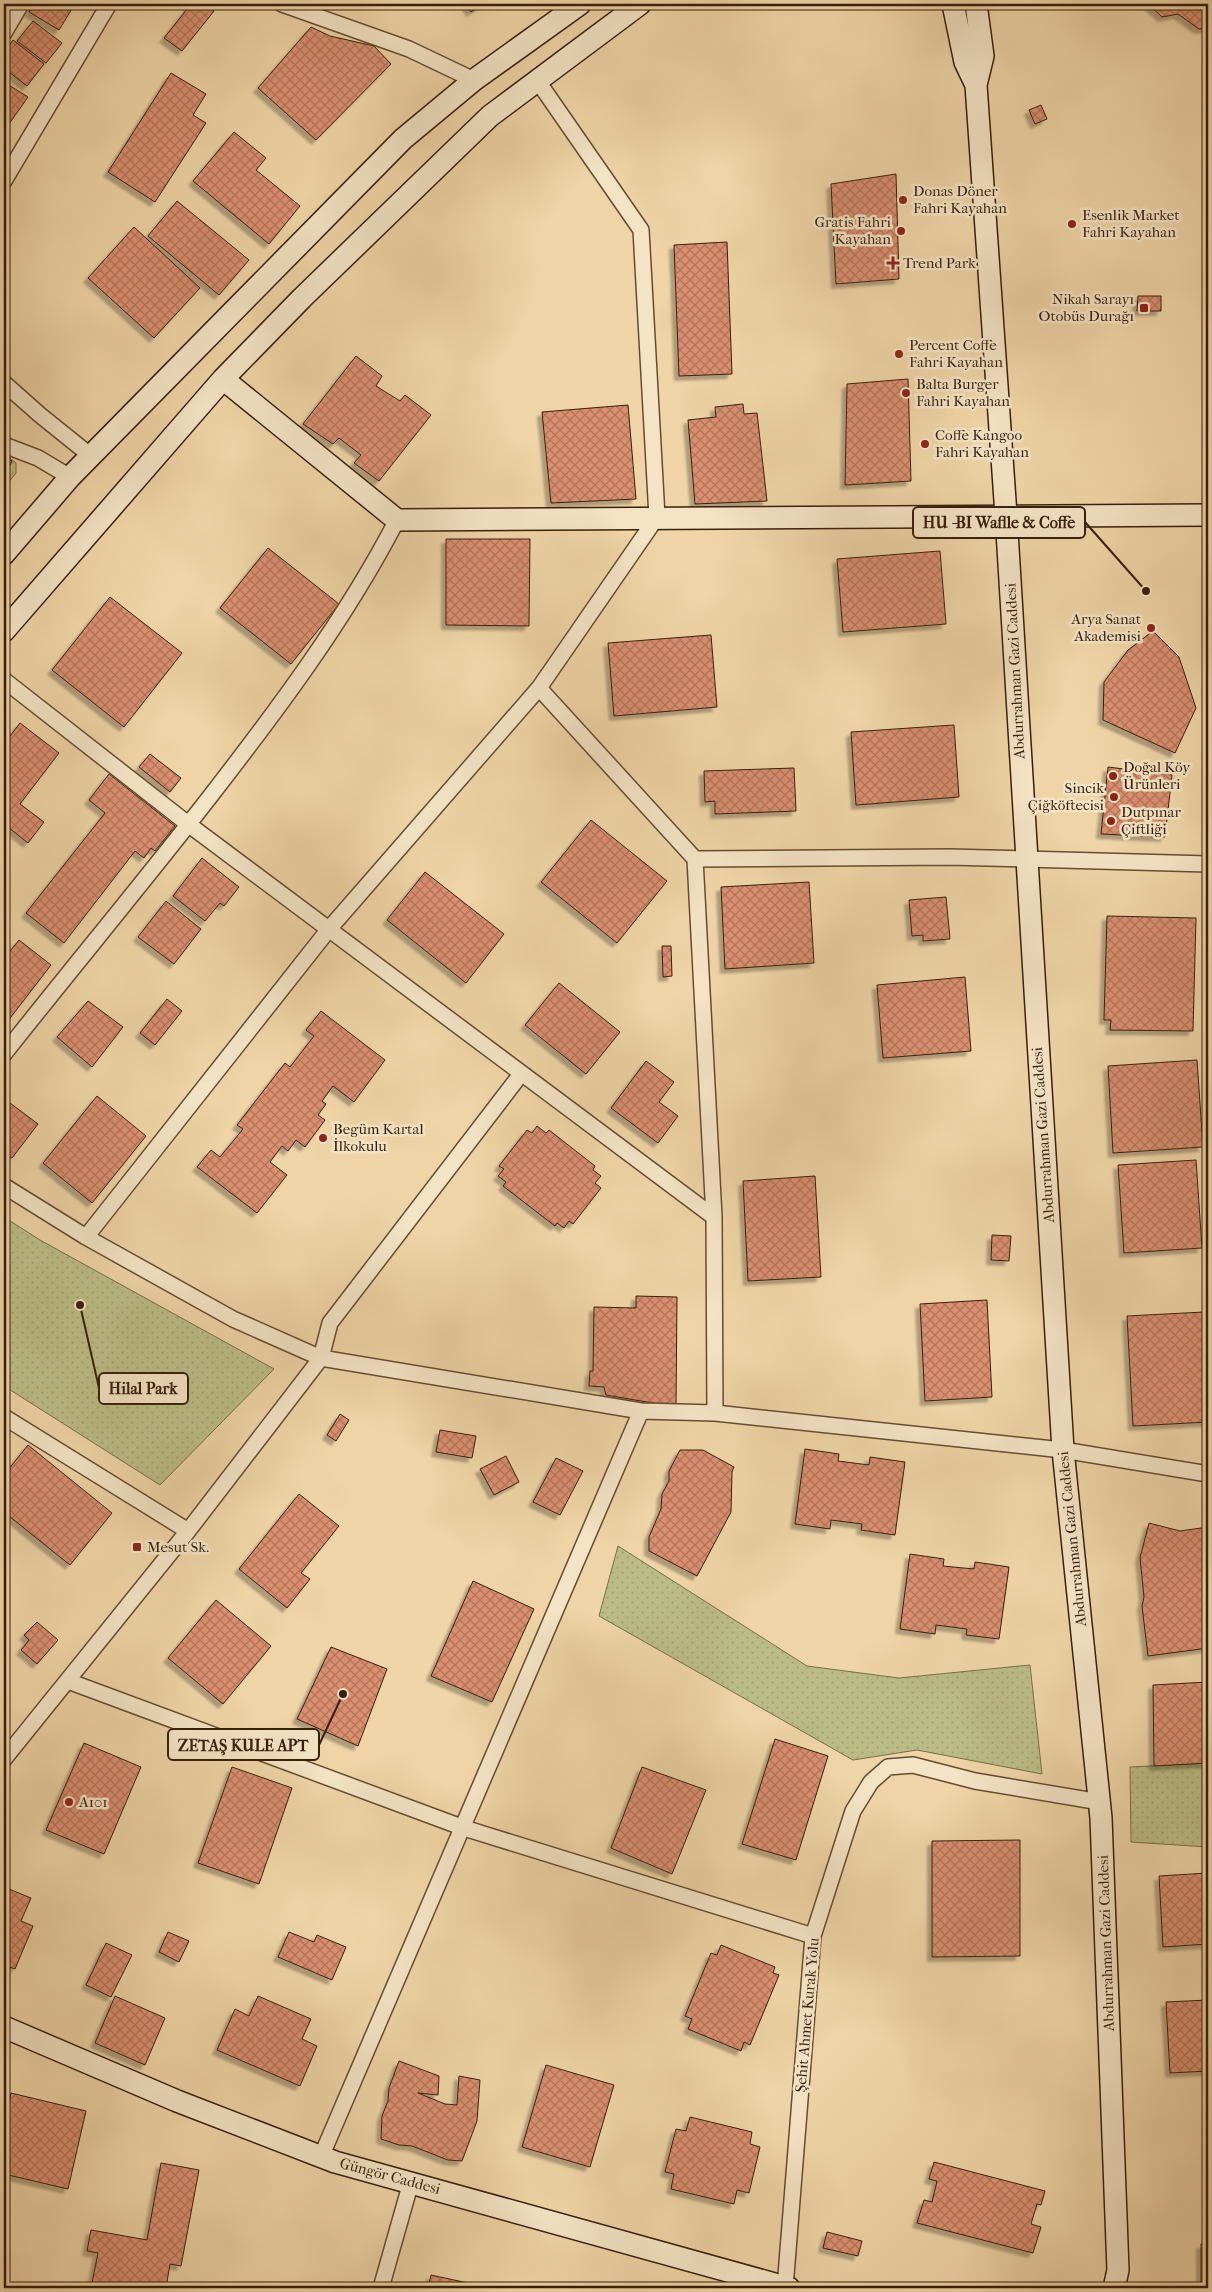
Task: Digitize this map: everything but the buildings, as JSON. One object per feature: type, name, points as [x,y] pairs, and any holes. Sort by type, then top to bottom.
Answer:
[{"type":"street","points":[[4,32],[21,4]]},
{"type":"street","points":[[4,181],[109,4]]},
{"type":"street","points":[[282,4],[408,49],[474,80]]},
{"type":"street","points":[[4,554],[91,456],[403,139],[474,80],[580,4]]},
{"type":"street","points":[[4,631],[223,378],[302,298],[490,116],[640,4]]},
{"type":"street","points":[[976,4],[983,56],[976,85]]},
{"type":"street","name":"Abdurrahman Gazi Caddesi","points":[[951,9],[965,62],[976,85],[1006,515],[1063,1450],[1100,1802],[1119,2282]]},
{"type":"street","points":[[86,1237],[329,929],[538,688],[657,517],[641,230],[537,80]]},
{"type":"street","points":[[223,378],[397,520],[1208,515]]},
{"type":"street","points":[[4,383],[91,456]]},
{"type":"street","points":[[4,445],[38,458],[70,478]]},
{"type":"street","points":[[4,1054],[258,736],[317,655],[374,566],[397,520]]},
{"type":"street","points":[[4,680],[188,824],[714,1217]]},
{"type":"street","points":[[538,688],[695,859],[714,1217],[715,1414]]},
{"type":"street","points":[[695,859],[949,857],[1208,864]]},
{"type":"street","points":[[4,1759],[188,1531],[321,1358],[330,1323],[521,1074]]},
{"type":"street","points":[[4,1186],[86,1237],[233,1319],[321,1358],[641,1411],[715,1414],[1063,1450],[1208,1474]]},
{"type":"street","points":[[321,2157],[464,1828],[641,1411]]},
{"type":"street","points":[[4,1417],[188,1531]]},
{"type":"street","points":[[68,1681],[464,1828],[813,1936]]},
{"type":"street","name":"Şehit Ahmet Kurak Yolu","points":[[786,2288],[813,1936],[853,1811],[870,1782],[888,1767],[913,1765],[975,1781],[1100,1802]]},
{"type":"street","name":"Güngör Caddesi","points":[[4,2027],[177,2101],[321,2157],[786,2288]]},
{"type":"street","points":[[381,2288],[411,2182]]},
{"type":"green space","points":[[4,453],[16,463],[16,473],[4,488]]},
{"type":"green space","points":[[4,1217],[40,1240],[274,1369],[160,1485],[4,1386]]},
{"type":"green space","points":[[618,1546],[807,1666],[899,1678],[1030,1665],[1042,1774],[917,1750],[853,1760],[599,1616]]},
{"type":"green space","points":[[1208,1763],[1208,1847],[1131,1842],[1130,1767]]},
{"type":"place","name":"Donas Döner Fahri Kayahan","points":[[903,200]]},
{"type":"place","name":"Esenlik Market Fahri Kayahan","points":[[1072,224]]},
{"type":"place","name":"Gratis Fahri Kayahan","points":[[901,231]]},
{"type":"place","name":"Trend Park","points":[[893,263]]},
{"type":"place","name":"Nikah Sarayı Otobüs Durağı","points":[[1144,308]]},
{"type":"place","name":"Percent Coffe Fahri Kayahan","points":[[899,354]]},
{"type":"place","name":"Balta Burger Fahri Kayahan","points":[[906,393]]},
{"type":"place","name":"Coffe Kangoo Fahri Kayahan","points":[[925,444]]},
{"type":"place","name":"HU -BI Waflle & Coffe","points":[[1146,591]]},
{"type":"place","name":"Arya Sanat Akademisi","points":[[1151,628]]},
{"type":"place","name":"Doğal Köy Ürünleri","points":[[1113,776]]},
{"type":"place","name":"Sincik Çiğköftecisi","points":[[1114,797]]},
{"type":"place","name":"Dutpınar Çiftliği","points":[[1111,821]]},
{"type":"place","name":"Begüm Kartal İlkokulu","points":[[323,1138]]},
{"type":"place","name":"Hilal Park","points":[[80,1305]]},
{"type":"place","name":"Mesut Sk.","points":[[137,1547]]},
{"type":"place","name":"ZETAŞ KULE APT","points":[[343,1694]]},
{"type":"place","name":"A101","points":[[69,1802]]}]
